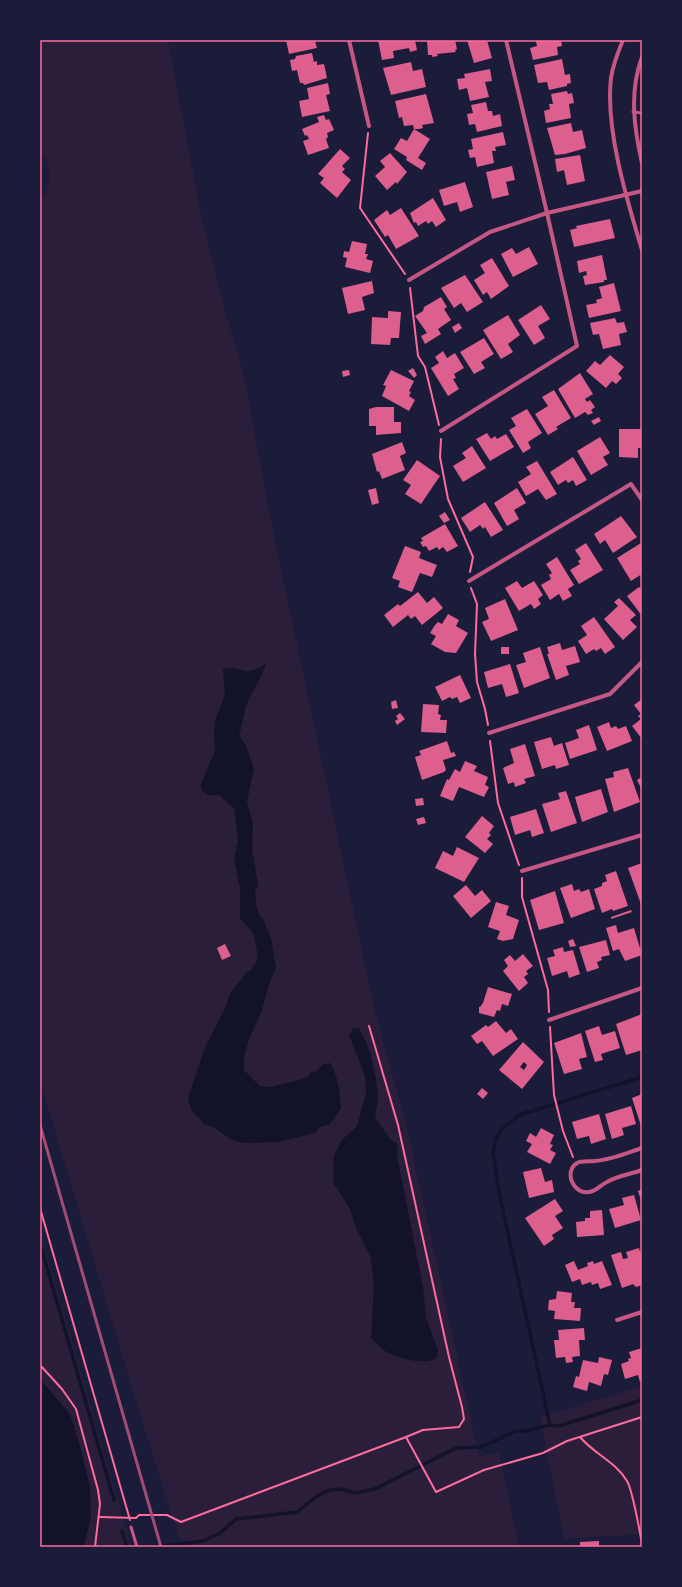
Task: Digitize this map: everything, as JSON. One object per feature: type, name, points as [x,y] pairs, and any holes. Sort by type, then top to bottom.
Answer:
[{"type":"street","points":[[349,40],[369,126]]},
{"type":"street","points":[[441,431],[576,346],[506,40]]},
{"type":"street","points":[[623,40],[611,76],[611,122],[626,195],[642,250]]},
{"type":"street","points":[[642,57],[635,87],[633,112],[642,163]]},
{"type":"street","points":[[409,280],[490,232],[547,214],[642,191]]},
{"type":"street","points":[[469,581],[631,484],[642,500]]},
{"type":"street","points":[[489,733],[610,694],[642,662]]},
{"type":"street","points":[[522,871],[642,835]]},
{"type":"street","points":[[549,1020],[642,988]]},
{"type":"street","points":[[642,1148],[602,1161],[584,1161],[577,1164],[572,1169],[572,1182],[580,1192],[587,1193],[600,1188],[608,1181],[642,1170]]},
{"type":"street","points":[[617,1320],[642,1312]]},
{"type":"lane","points":[[633,112],[642,113]]},
{"type":"lane","points":[[131,1527],[137,1547]]},
{"type":"path","points":[[369,126],[360,208],[409,280],[418,356],[425,367],[441,431],[440,457],[448,499],[473,557],[469,581],[477,604],[475,654],[477,682],[485,709],[498,803],[513,850],[522,871],[522,897],[548,990],[554,1095],[563,1130],[577,1164]]},
{"type":"path","points":[[100,1517],[129,1516],[136,1518],[139,1515],[167,1515],[181,1522],[423,1430],[460,1428],[464,1419],[445,1342],[398,1125],[369,1026]]},
{"type":"path","points":[[40,1208],[131,1527]]},
{"type":"path","points":[[40,1365],[62,1389],[76,1409],[98,1490],[100,1517],[95,1547]]},
{"type":"path","points":[[406,1437],[436,1492],[484,1470],[543,1453],[580,1436],[642,1417]]},
{"type":"path","points":[[580,1436],[587,1446],[612,1464],[627,1481],[642,1544]]},
{"type":"shaded area","points":[[40,40],[168,40],[200,209],[223,303],[244,375],[270,517],[374,1007],[409,1136],[479,1457],[499,1451],[519,1547],[182,1547],[141,1418],[40,1081],[40,201],[44,195],[48,183],[49,170],[40,152]]},
{"type":"shaded area","points":[[266,663],[246,705],[239,735],[246,746],[254,769],[247,801],[253,824],[252,849],[258,885],[255,891],[256,904],[259,915],[263,919],[271,938],[276,968],[270,981],[262,1010],[249,1039],[244,1058],[244,1070],[260,1086],[270,1087],[307,1078],[311,1072],[316,1071],[324,1064],[330,1063],[337,1079],[341,1108],[330,1124],[320,1127],[315,1133],[278,1142],[244,1143],[232,1140],[213,1127],[205,1125],[191,1110],[188,1098],[205,1047],[226,1006],[230,993],[247,972],[251,970],[258,958],[254,934],[240,918],[240,888],[234,858],[238,839],[234,809],[219,795],[208,795],[201,790],[201,784],[215,751],[214,734],[216,718],[225,694],[223,669],[234,668],[248,671],[259,668]]},
{"type":"shaded area","points":[[353,1028],[359,1028],[372,1060],[378,1095],[375,1117],[390,1139],[398,1144],[397,1156],[423,1287],[426,1317],[438,1351],[437,1358],[432,1360],[411,1360],[390,1354],[371,1338],[374,1286],[371,1258],[357,1230],[349,1207],[334,1184],[334,1155],[342,1140],[357,1126],[366,1094],[365,1076],[349,1035]]},
{"type":"shaded area","points":[[40,1231],[131,1547],[40,1547]]},
{"type":"shaded area","points":[[40,1379],[70,1414],[79,1443],[90,1486],[91,1516],[84,1547],[40,1547]]},
{"type":"shaded area","points":[[642,1386],[642,1534],[564,1539],[540,1417]]},
{"type":"building","points":[[286,40],[318,40],[315,41],[317,48],[289,54]]},
{"type":"building","points":[[378,40],[415,40],[417,50],[410,52],[409,48],[393,51],[394,58],[382,60]]},
{"type":"building","points":[[427,40],[455,40],[457,49],[455,50],[456,52],[437,54],[438,56],[432,57],[432,55],[428,55]]},
{"type":"building","points":[[467,40],[487,40],[492,58],[474,63]]},
{"type":"building","points":[[561,40],[562,46],[557,47],[558,55],[533,60],[530,48],[537,46],[536,41]]},
{"type":"building","points":[[312,53],[314,62],[317,61],[317,65],[324,64],[327,78],[304,85],[303,83],[300,83],[297,70],[292,71],[290,60],[295,59],[296,56]]},
{"type":"building","points":[[562,59],[565,75],[570,74],[571,83],[567,84],[567,86],[549,90],[547,82],[538,83],[534,65]]},
{"type":"building","points":[[411,62],[413,71],[422,69],[426,87],[391,95],[383,68]]},
{"type":"building","points":[[490,69],[492,81],[485,82],[489,97],[470,101],[467,88],[459,90],[457,79],[465,78],[464,74]]},
{"type":"building","points":[[328,83],[330,94],[326,95],[330,111],[302,117],[299,101],[309,99],[307,88]]},
{"type":"building","points":[[567,91],[568,94],[572,93],[574,103],[569,104],[571,118],[546,123],[544,111],[550,109],[549,104],[553,104],[551,94]]},
{"type":"building","points":[[426,94],[434,123],[422,125],[423,128],[419,129],[414,129],[413,125],[404,126],[402,117],[399,118],[395,101]]},
{"type":"building","points":[[486,102],[488,111],[492,111],[493,116],[500,114],[502,126],[477,132],[475,124],[469,125],[467,114],[473,113],[471,105]]},
{"type":"building","points":[[324,115],[326,120],[329,119],[334,130],[327,133],[328,137],[326,139],[329,148],[308,155],[303,141],[309,139],[307,135],[305,136],[302,129],[319,122],[317,117]]},
{"type":"building","points":[[571,123],[573,132],[582,130],[586,148],[565,154],[555,155],[547,128]]},
{"type":"building","points":[[414,129],[430,139],[418,158],[426,163],[422,170],[406,160],[407,157],[394,149],[401,138],[407,141]]},
{"type":"building","points":[[503,132],[506,145],[495,147],[496,151],[492,151],[494,163],[477,167],[475,157],[470,158],[468,150],[473,149],[471,139]]},
{"type":"building","points":[[340,149],[350,158],[342,166],[345,169],[342,172],[351,180],[337,198],[320,183],[324,178],[318,174]]},
{"type":"building","points":[[390,153],[407,172],[397,184],[396,182],[387,190],[375,176],[385,167],[380,161]]},
{"type":"building","points":[[580,155],[585,181],[567,185],[564,170],[557,172],[555,159]]},
{"type":"building","points":[[512,166],[515,180],[506,182],[509,195],[492,199],[486,172]]},
{"type":"building","points":[[465,182],[473,207],[460,212],[457,202],[444,206],[439,190]]},
{"type":"building","points":[[433,198],[446,220],[436,227],[432,221],[428,224],[426,221],[418,226],[416,222],[414,223],[410,213]]},
{"type":"building","points":[[401,208],[419,236],[396,249],[388,235],[385,237],[374,220],[387,210],[390,215]]},
{"type":"building","points":[[610,219],[615,238],[574,247],[570,230],[577,228],[576,226]]},
{"type":"building","points":[[352,241],[367,244],[365,254],[368,254],[366,259],[373,261],[370,273],[345,267],[347,258],[343,257],[344,251],[349,252]]},
{"type":"building","points":[[529,247],[538,264],[513,277],[501,254],[512,248],[516,254]]},
{"type":"building","points":[[602,255],[607,280],[604,280],[604,282],[585,285],[583,276],[587,275],[586,271],[579,273],[577,261]]},
{"type":"building","points":[[492,258],[509,286],[491,299],[487,292],[483,295],[474,280],[485,273],[480,265]]},
{"type":"building","points":[[465,275],[483,302],[467,312],[461,303],[454,308],[441,288]]},
{"type":"building","points":[[372,281],[374,293],[362,297],[365,310],[348,314],[342,288]]},
{"type":"building","points":[[614,283],[621,311],[589,318],[586,305],[597,303],[596,300],[602,298],[599,287]]},
{"type":"building","points":[[441,297],[447,307],[444,309],[451,320],[438,329],[441,334],[425,344],[421,336],[427,333],[415,316],[423,311],[424,307]]},
{"type":"building","points":[[541,305],[550,319],[538,326],[545,338],[534,345],[518,320]]},
{"type":"building","points":[[388,311],[401,312],[399,338],[391,338],[390,345],[371,344],[372,317],[388,318]]},
{"type":"building","points":[[508,315],[520,335],[508,344],[513,352],[501,359],[483,330]]},
{"type":"building","points":[[615,318],[617,323],[624,322],[627,332],[619,334],[621,345],[603,349],[599,334],[593,335],[590,323]]},
{"type":"building","points":[[459,323],[462,328],[455,333],[452,327]]},
{"type":"building","points":[[484,338],[494,354],[481,362],[485,368],[474,374],[460,352]]},
{"type":"building","points":[[443,351],[447,358],[455,353],[464,368],[454,374],[456,378],[453,379],[459,389],[448,396],[431,368],[439,363],[435,357]]},
{"type":"building","points":[[610,355],[624,367],[618,374],[622,378],[616,384],[612,381],[606,388],[586,371],[595,361],[600,365]]},
{"type":"building","points":[[413,368],[417,375],[414,378],[408,371]]},
{"type":"building","points":[[349,370],[350,375],[343,377],[342,371]]},
{"type":"building","points":[[391,370],[414,381],[409,391],[411,392],[409,396],[415,400],[409,411],[382,396],[386,386],[383,385]]},
{"type":"building","points":[[580,373],[593,394],[585,399],[587,402],[590,400],[595,407],[591,410],[593,413],[588,415],[585,412],[575,418],[558,389]]},
{"type":"building","points":[[554,390],[571,418],[556,427],[558,429],[548,435],[535,414],[548,406],[542,397]]},
{"type":"building","points":[[376,407],[394,407],[394,422],[401,422],[401,433],[376,435],[376,426],[369,426],[369,409]]},
{"type":"building","points":[[527,409],[542,433],[528,442],[531,448],[523,453],[509,430],[516,426],[511,418]]},
{"type":"building","points":[[599,417],[601,421],[594,425],[591,421]]},
{"type":"building","points":[[619,429],[642,429],[642,448],[638,448],[638,458],[619,457]]},
{"type":"building","points":[[487,433],[491,439],[495,436],[497,439],[506,434],[514,447],[490,461],[476,439]]},
{"type":"building","points":[[600,437],[610,453],[603,457],[608,465],[591,475],[577,451]]},
{"type":"building","points":[[402,442],[406,453],[400,456],[405,470],[382,479],[379,471],[377,472],[372,454]]},
{"type":"building","points":[[472,446],[486,468],[463,482],[453,466],[466,458],[462,453]]},
{"type":"building","points":[[573,457],[587,480],[576,486],[573,480],[568,483],[566,480],[558,485],[550,472]]},
{"type":"building","points":[[417,460],[440,476],[421,504],[405,494],[411,485],[403,480]]},
{"type":"building","points":[[537,461],[557,494],[546,500],[538,489],[526,496],[518,482],[531,474],[526,467]]},
{"type":"building","points":[[376,488],[379,503],[372,505],[368,490]]},
{"type":"building","points":[[517,488],[526,503],[514,510],[519,519],[507,526],[494,503]]},
{"type":"building","points":[[485,502],[503,530],[491,537],[485,527],[483,529],[480,525],[470,532],[461,518]]},
{"type":"building","points":[[445,512],[450,520],[444,523],[439,516]]},
{"type":"building","points":[[621,516],[637,537],[613,553],[605,540],[600,544],[594,534]]},
{"type":"building","points":[[445,524],[458,546],[447,552],[443,547],[439,550],[437,547],[429,551],[426,546],[423,547],[420,542],[423,541],[421,538]]},
{"type":"building","points":[[586,543],[603,570],[579,584],[570,570],[580,564],[578,561],[581,559],[575,550]]},
{"type":"building","points":[[641,543],[642,574],[631,581],[617,558]]},
{"type":"building","points":[[405,546],[421,552],[419,558],[437,565],[432,577],[420,573],[412,592],[398,587],[400,581],[392,578]]},
{"type":"building","points":[[557,557],[574,585],[568,589],[572,596],[563,601],[559,594],[550,600],[541,585],[551,579],[549,575],[552,573],[546,564]]},
{"type":"building","points":[[517,581],[522,588],[534,581],[543,595],[538,599],[541,604],[534,609],[531,604],[519,611],[505,588]]},
{"type":"building","points":[[639,587],[642,590],[642,616],[627,596]]},
{"type":"building","points":[[418,592],[427,603],[434,597],[443,608],[422,625],[415,616],[411,619],[408,615],[393,627],[384,615],[398,604],[400,606]]},
{"type":"building","points":[[619,598],[636,615],[630,620],[637,627],[623,640],[604,619],[618,606],[614,602]]},
{"type":"building","points":[[505,599],[518,630],[491,641],[482,622],[489,619],[485,608]]},
{"type":"building","points":[[448,614],[459,620],[456,626],[468,633],[456,653],[445,652],[431,644],[436,636],[430,633],[438,622],[442,624]]},
{"type":"building","points":[[594,617],[615,647],[605,654],[601,648],[596,651],[594,649],[586,654],[578,641],[587,635],[581,626]]},
{"type":"building","points":[[560,643],[562,650],[575,646],[580,662],[566,666],[569,675],[556,680],[547,654],[549,654],[547,647]]},
{"type":"building","points":[[501,647],[509,647],[509,654],[501,654]]},
{"type":"building","points":[[540,647],[550,678],[524,688],[516,665],[526,662],[523,653]]},
{"type":"building","points":[[510,664],[519,693],[506,697],[502,684],[488,688],[484,672]]},
{"type":"building","points":[[460,675],[471,698],[460,703],[457,697],[452,699],[450,697],[442,701],[435,687]]},
{"type":"building","points":[[642,699],[642,739],[632,726],[641,719],[638,716],[641,714],[634,705]]},
{"type":"building","points":[[396,700],[398,708],[392,709],[391,702]]},
{"type":"building","points":[[423,704],[439,705],[438,714],[441,715],[440,720],[447,720],[446,733],[421,732]]},
{"type":"building","points":[[400,713],[405,719],[397,725],[395,721],[398,719],[396,716]]},
{"type":"building","points":[[609,722],[611,728],[616,726],[618,729],[626,726],[632,741],[607,751],[597,727]]},
{"type":"building","points":[[589,725],[597,750],[570,759],[565,743],[579,738],[576,730]]},
{"type":"building","points":[[551,737],[554,746],[562,743],[569,765],[556,769],[555,765],[542,769],[534,742]]},
{"type":"building","points":[[447,741],[451,753],[454,752],[456,756],[443,760],[446,770],[444,772],[422,780],[415,757],[421,755],[419,751]]},
{"type":"building","points":[[525,744],[535,776],[524,779],[526,783],[515,787],[514,782],[508,784],[503,768],[514,763],[510,749]]},
{"type":"building","points":[[465,761],[477,766],[474,771],[488,777],[485,785],[489,787],[484,797],[459,787],[453,801],[440,796],[447,779],[449,780],[455,769],[460,772]]},
{"type":"building","points":[[628,768],[640,802],[614,812],[605,779],[614,777],[613,772]]},
{"type":"building","points":[[642,777],[642,790],[637,780]]},
{"type":"building","points":[[601,789],[608,812],[582,822],[575,797]]},
{"type":"building","points":[[566,791],[577,823],[551,832],[542,804],[560,799],[558,793]]},
{"type":"building","points":[[423,798],[424,805],[416,806],[415,799]]},
{"type":"building","points":[[536,809],[544,833],[532,837],[530,830],[515,835],[510,817]]},
{"type":"building","points":[[482,816],[494,826],[489,833],[491,835],[487,839],[493,844],[485,853],[465,837]]},
{"type":"building","points":[[424,817],[426,823],[418,825],[416,819]]},
{"type":"building","points":[[457,847],[479,858],[464,882],[435,868],[443,851],[453,856]]},
{"type":"building","points":[[642,863],[642,907],[628,868]]},
{"type":"building","points":[[616,871],[628,906],[613,911],[612,909],[602,913],[594,889],[602,886],[602,883],[607,881],[605,875]]},
{"type":"building","points":[[572,884],[574,891],[579,889],[581,892],[589,889],[595,909],[571,918],[560,888]]},
{"type":"building","points":[[466,885],[475,896],[482,890],[491,901],[471,918],[453,896]]},
{"type":"building","points":[[555,891],[564,923],[539,930],[530,900]]},
{"type":"building","points":[[496,902],[509,906],[506,915],[519,920],[513,939],[503,941],[497,939],[500,931],[488,927]]},
{"type":"building","points":[[631,910],[632,912],[611,919],[611,917]]},
{"type":"building","points":[[616,925],[618,933],[634,928],[642,955],[625,961],[619,949],[613,951],[606,928]]},
{"type":"building","points":[[573,939],[576,946],[570,947],[568,941]]},
{"type":"building","points":[[606,940],[610,955],[601,957],[602,960],[597,962],[599,968],[587,972],[579,947]]},
{"type":"building","points":[[225,944],[231,956],[222,960],[217,948]]},
{"type":"building","points":[[563,947],[564,952],[573,950],[580,974],[569,978],[567,971],[552,976],[547,958],[555,956],[553,950]]},
{"type":"building","points":[[523,954],[533,966],[526,971],[528,974],[524,977],[528,983],[519,991],[503,971],[508,966],[504,960],[510,955],[515,961]]},
{"type":"building","points":[[488,987],[512,994],[508,1006],[502,1004],[500,1011],[497,1010],[494,1017],[479,1013],[479,1007],[483,1003]]},
{"type":"building","points":[[642,1014],[642,1050],[626,1055],[616,1024]]},
{"type":"building","points":[[496,1021],[506,1033],[511,1029],[518,1039],[493,1056],[482,1041],[477,1044],[471,1036],[486,1025],[488,1027]]},
{"type":"building","points":[[599,1026],[602,1035],[615,1031],[620,1048],[601,1054],[603,1060],[595,1062],[585,1031]]},
{"type":"building","points":[[581,1033],[587,1057],[579,1059],[582,1069],[564,1074],[554,1043]]},
{"type":"building","points":[[523,1042],[544,1062],[522,1089],[499,1070]],"holes":[[[524,1062],[527,1065],[524,1070],[520,1067]]]},
{"type":"building","points":[[482,1088],[488,1093],[483,1099],[477,1094]]},
{"type":"building","points":[[642,1094],[642,1129],[632,1098]]},
{"type":"building","points":[[631,1106],[636,1124],[622,1128],[624,1135],[612,1139],[605,1114]]},
{"type":"building","points":[[599,1114],[606,1139],[591,1144],[589,1136],[577,1139],[572,1122]]},
{"type":"building","points":[[541,1128],[554,1135],[550,1144],[553,1145],[550,1150],[556,1153],[550,1164],[527,1152],[532,1144],[526,1141],[530,1133],[536,1137]]},
{"type":"building","points":[[541,1168],[545,1182],[552,1180],[554,1192],[529,1198],[523,1172]]},
{"type":"building","points":[[642,1189],[642,1203],[638,1191]]},
{"type":"building","points":[[634,1195],[641,1220],[615,1228],[609,1209],[624,1205],[622,1198]]},
{"type":"building","points":[[555,1199],[563,1211],[555,1216],[563,1228],[552,1235],[554,1239],[544,1246],[525,1218]]},
{"type":"building","points":[[602,1210],[604,1235],[577,1237],[576,1222],[585,1221],[585,1218],[590,1218],[590,1211]]},
{"type":"building","points":[[639,1248],[642,1259],[642,1285],[636,1287],[633,1284],[622,1288],[611,1255],[621,1252],[623,1259],[628,1258],[626,1252]]},
{"type":"building","points":[[574,1261],[578,1270],[588,1266],[587,1263],[593,1261],[594,1264],[602,1261],[612,1285],[600,1289],[598,1283],[592,1285],[591,1282],[582,1285],[580,1279],[572,1282],[565,1265]]},
{"type":"building","points":[[557,1291],[572,1293],[571,1302],[575,1302],[574,1308],[581,1308],[580,1321],[554,1319],[555,1311],[548,1310],[549,1300],[556,1299]]},
{"type":"building","points":[[584,1328],[585,1340],[579,1340],[580,1356],[572,1357],[573,1362],[566,1363],[565,1357],[556,1358],[554,1340],[559,1340],[558,1330]]},
{"type":"building","points":[[642,1348],[642,1381],[640,1382],[638,1375],[625,1379],[621,1364],[629,1361],[628,1359],[631,1358],[629,1352]]},
{"type":"building","points":[[599,1357],[612,1360],[608,1375],[604,1374],[601,1386],[589,1382],[587,1391],[573,1387],[576,1376],[579,1377],[583,1360],[598,1363]]},
{"type":"building","points":[[599,1541],[599,1547],[580,1547],[580,1542]]},
{"type":"waterway","points":[[550,1425],[499,1192],[493,1152],[496,1139],[502,1129],[519,1115],[642,1077]]},
{"type":"waterway","points":[[40,1243],[114,1500]]},
{"type":"waterway","points":[[155,1547],[203,1541],[220,1533],[236,1519],[297,1512],[317,1496],[329,1490],[341,1489],[355,1493],[375,1489],[456,1448],[481,1447],[516,1431],[524,1431],[550,1425],[559,1426],[642,1400]]},
{"type":"waterway","points":[[122,1531],[127,1547]]},
{"type":"railway","points":[[40,1125],[161,1547]]}]
